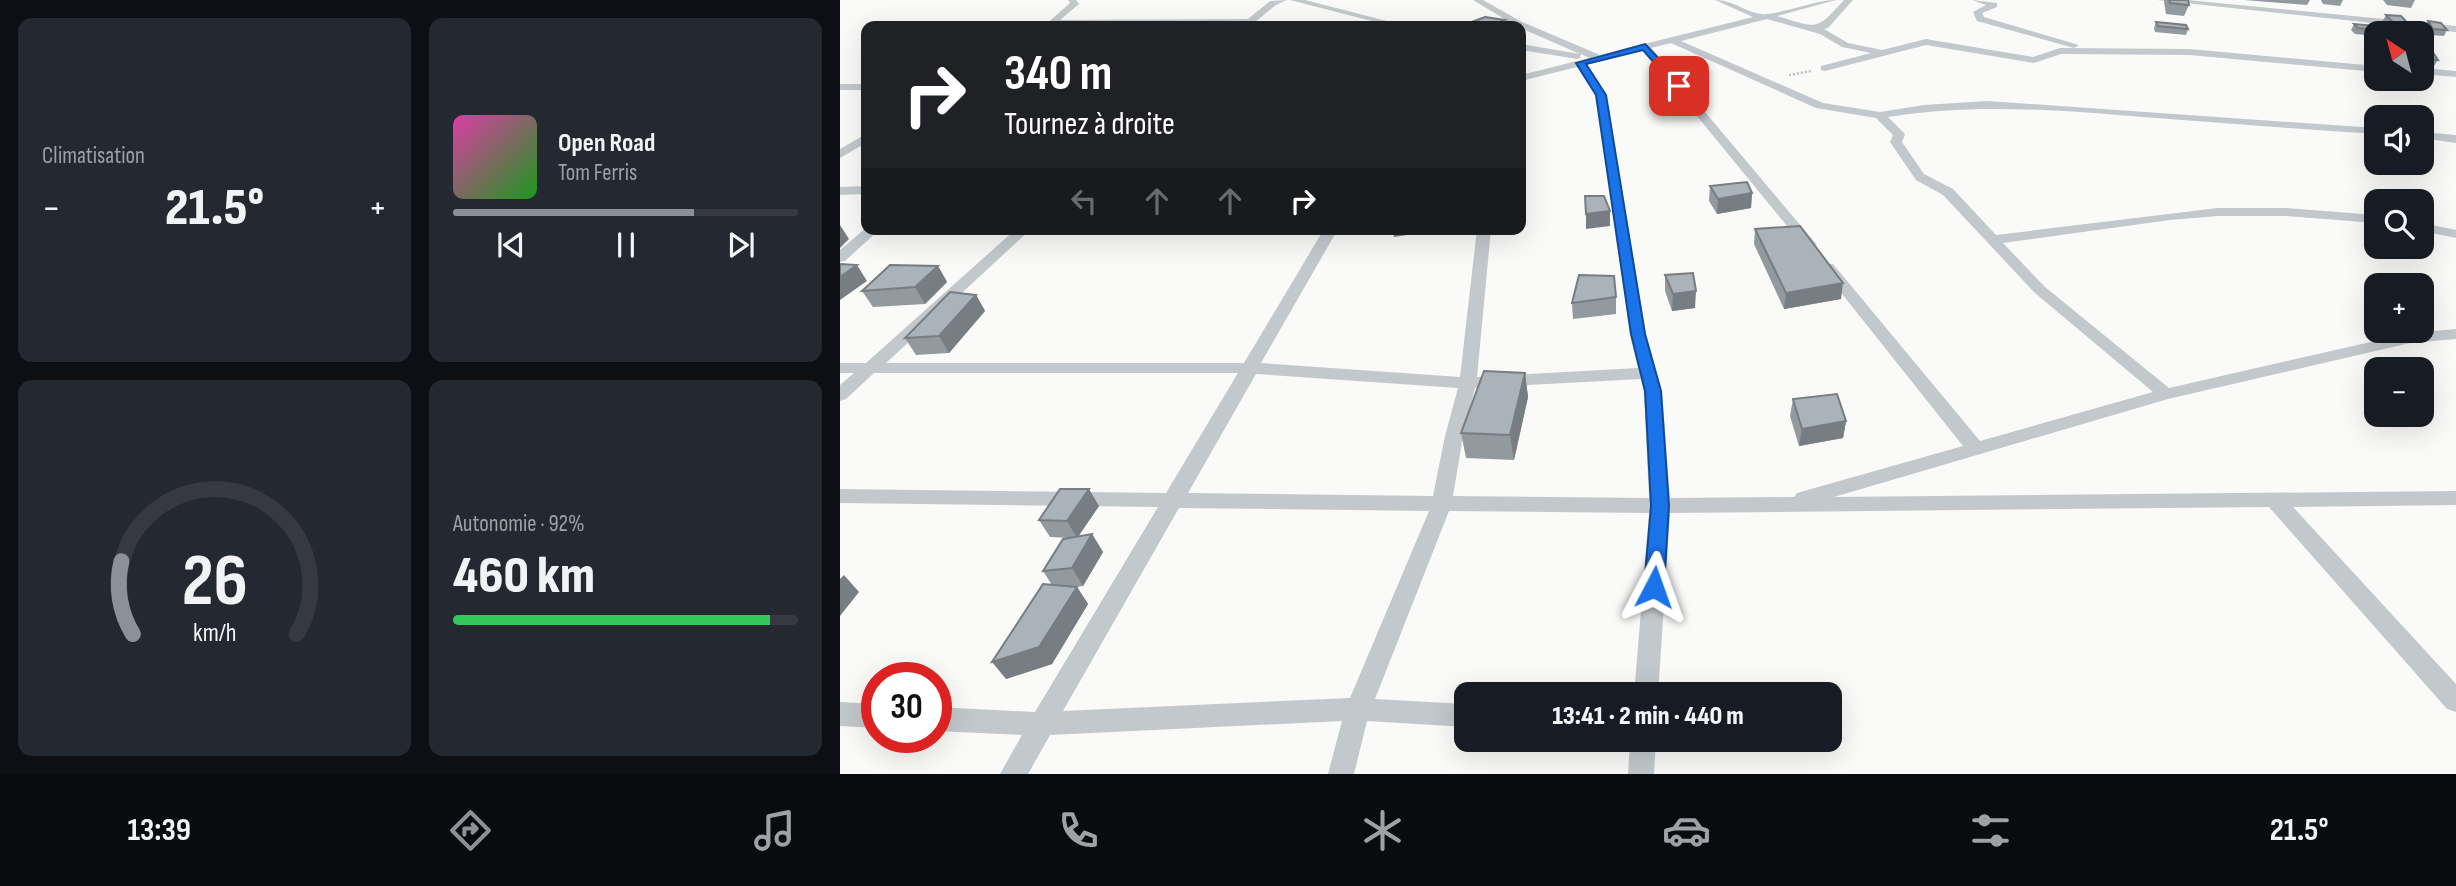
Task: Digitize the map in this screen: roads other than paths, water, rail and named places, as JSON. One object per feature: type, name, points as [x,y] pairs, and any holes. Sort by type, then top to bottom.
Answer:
[{"type":"street","points":[[1053,21],[1075,4],[1072,0]]},
{"type":"street","points":[[1251,21],[1273,3],[1283,0]]},
{"type":"street","points":[[1294,0],[1380,21]]},
{"type":"street","points":[[1719,0],[1763,16],[1815,29],[1845,45],[1882,53]]},
{"type":"street","points":[[1526,77],[1832,0]]},
{"type":"street","points":[[1815,29],[1825,26],[1849,0]]},
{"type":"street","points":[[1976,0],[1995,2]]},
{"type":"street","points":[[2161,0],[2456,29]]},
{"type":"street","points":[[1995,2],[1977,12],[1980,19],[2102,51]]},
{"type":"street","points":[[1482,3],[1498,3]]},
{"type":"street","points":[[1482,3],[1513,21]]},
{"type":"street","points":[[1526,27],[1598,58]]},
{"type":"street","points":[[1672,40],[1820,106],[1880,115],[1924,108],[2010,105],[2110,109],[2364,130]]},
{"type":"street","points":[[1825,68],[1926,42],[2019,60],[2043,58],[2060,51],[2189,52],[2364,68]]},
{"type":"street","points":[[1645,47],[1713,125],[1976,449]]},
{"type":"street","points":[[1526,48],[1598,58]]},
{"type":"street","points":[[1580,63],[1601,95],[1610,164],[1646,373],[1653,391],[1660,506],[1647,682]]},
{"type":"street","points":[[2434,72],[2456,74]]},
{"type":"street","points":[[840,87],[861,87]]},
{"type":"street","points":[[1880,115],[1899,134],[1896,142],[1920,177],[1948,192],[2040,290],[2166,394]]},
{"type":"street","points":[[2434,136],[2456,139]]},
{"type":"street","points":[[840,154],[861,141]]},
{"type":"street","points":[[840,191],[861,190]]},
{"type":"street","points":[[1994,240],[2040,237],[2087,227],[2196,212],[2285,211],[2364,218]]},
{"type":"street","points":[[2434,229],[2456,234]]},
{"type":"street","points":[[840,258],[866,235]]},
{"type":"street","points":[[840,395],[1017,235]]},
{"type":"street","points":[[1013,774],[1328,235]]},
{"type":"street","points":[[1342,774],[1358,709],[1442,504],[1454,436],[1468,383],[1483,235]]},
{"type":"street","points":[[1780,505],[2166,394],[2410,338],[2456,334]]},
{"type":"street","points":[[840,368],[1252,368],[1468,383],[1646,373]]},
{"type":"street","points":[[840,495],[1660,506],[2456,498]]},
{"type":"street","points":[[2274,500],[2456,701]]},
{"type":"street","points":[[952,720],[1042,724],[1358,709],[1454,715]]},
{"type":"street","points":[[840,714],[861,715]]},
{"type":"street","points":[[1641,774],[1642,752]]}]
